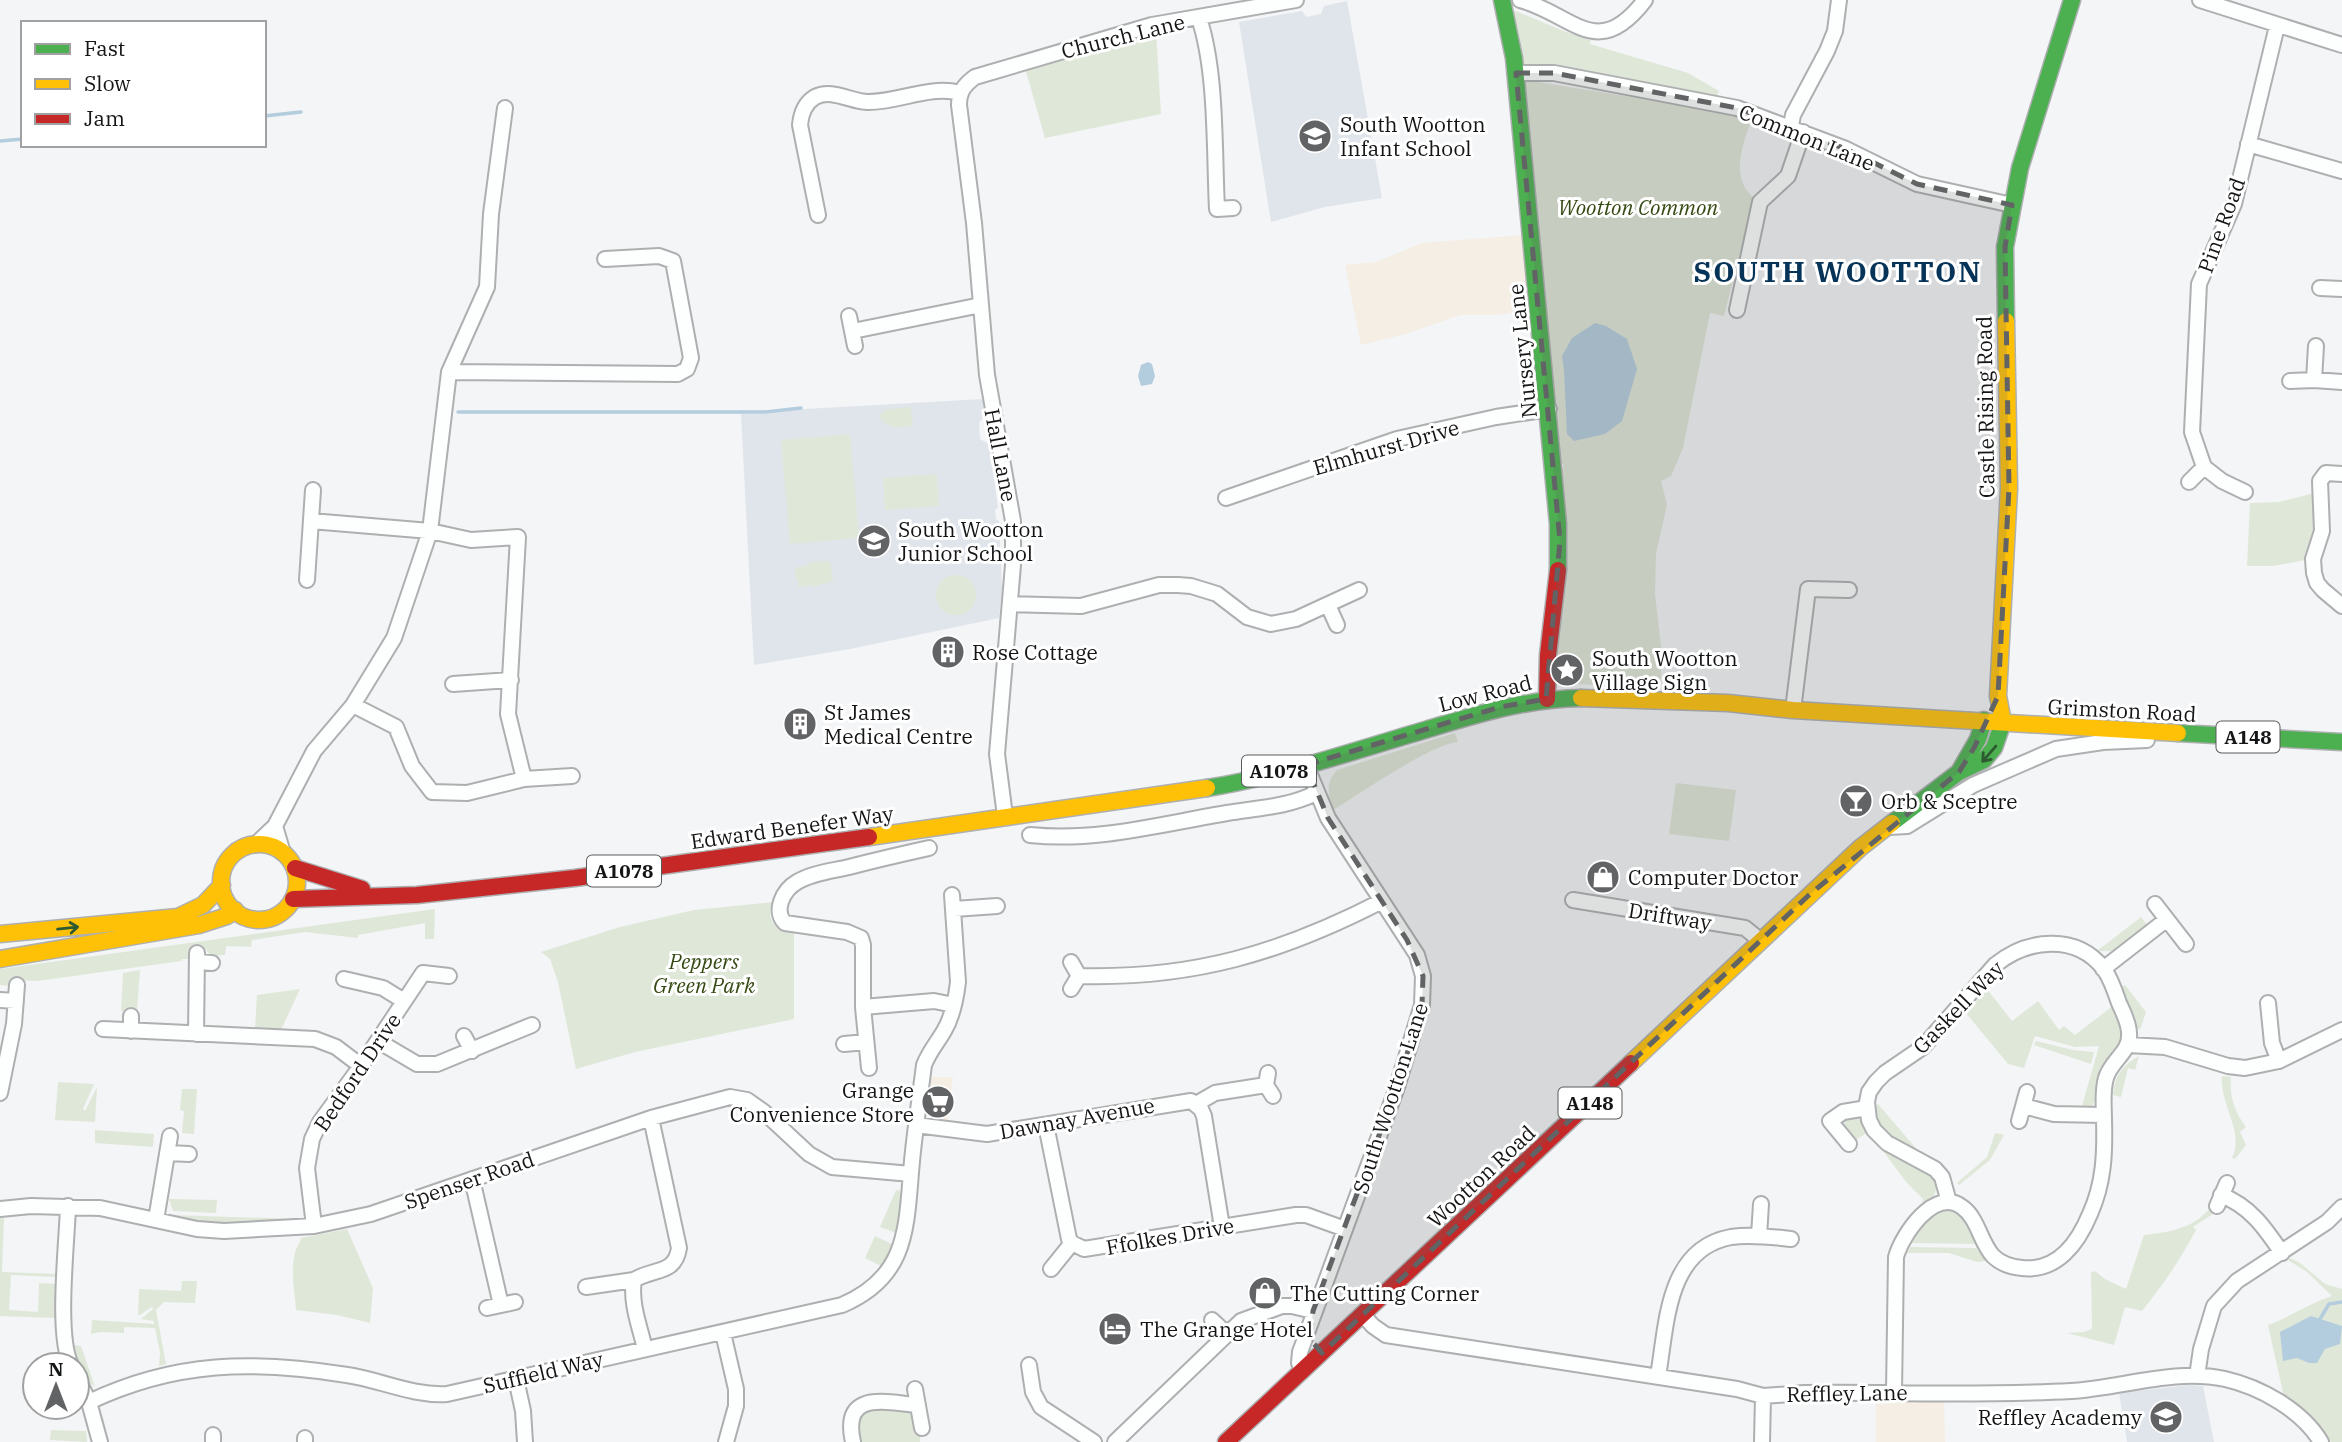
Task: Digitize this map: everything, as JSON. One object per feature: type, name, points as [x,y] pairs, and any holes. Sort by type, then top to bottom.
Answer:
[{"type":"main road","name":"Castle Rising Road","points":[[2003,722],[1998,696],[2009,488],[2005,247],[2011,205],[2071,0]]},
{"type":"main road","name":"Nursery Lane","points":[[1505,1],[1516,74],[1560,541],[1549,643],[1547,699]]},
{"type":"main road","name":"Castle Rising Road","points":[[1983,720],[1998,696]]},
{"type":"main road","name":"Low Road","points":[[1005,816],[1209,788],[1306,765],[1500,707],[1547,699],[1728,702],[1793,710],[1983,720]]},
{"type":"main road","name":"Grimston Road","points":[[1983,720],[2342,742]]},
{"type":"main road","name":"Wootton Road","points":[[1959,772],[1974,748],[1983,720]]},
{"type":"main road","name":"Wootton Road","points":[[1226,1442],[1860,848],[1959,772],[1977,766],[1991,755],[2000,738],[2003,722]]},
{"type":"main road","name":"Edward Benefer Way","points":[[293,899],[416,895],[596,875],[1005,816]]},
{"type":"main road","points":[[255,845],[274,847],[283,853],[295,868],[297,888],[293,899],[278,915],[267,919],[244,917],[234,911],[225,898],[222,885],[224,869],[229,860],[245,847],[255,845]]},
{"type":"main road","name":"Edward Benefer Way","points":[[295,868],[354,888],[416,895]]},
{"type":"main road","points":[[0,934],[178,917],[208,902],[222,885]]},
{"type":"main road","points":[[0,959],[189,928],[227,916],[234,911]]},
{"type":"street","name":"Church Lane","points":[[960,93],[968,82],[992,71],[1152,25],[1296,0]]},
{"type":"street","points":[[1520,0],[1565,21],[1596,31],[1620,27],[1645,0]]},
{"type":"street","points":[[1737,310],[1760,202],[1788,176],[1797,129],[1793,115],[1835,31],[1839,0]]},
{"type":"street","points":[[2200,0],[2342,46]]},
{"type":"street","points":[[1199,18],[1206,37],[1210,63],[1210,209],[1233,208]]},
{"type":"street","name":"Pine Road","points":[[2204,467],[2192,432],[2199,284],[2234,204],[2277,26]]},
{"type":"street","name":"Common Lane","points":[[1516,74],[1554,74],[1715,103],[1797,129],[1846,149],[1917,184],[2011,205]]},
{"type":"street","points":[[818,215],[800,125],[808,102],[824,94],[877,102],[937,90],[960,93]]},
{"type":"street","name":"Hall Lane","points":[[960,93],[959,105],[974,223],[990,397],[1013,521],[1010,604],[997,754],[1005,816]]},
{"type":"street","points":[[255,845],[275,826],[314,751],[353,705],[394,638],[430,531],[449,372],[487,287],[491,214],[505,108]]},
{"type":"street","points":[[2248,144],[2342,171]]},
{"type":"street","points":[[449,372],[678,374],[687,369],[691,358],[673,261],[659,256],[605,259]]},
{"type":"street","points":[[2320,288],[2342,289]]},
{"type":"street","points":[[853,331],[981,306]]},
{"type":"street","points":[[849,316],[855,346]]},
{"type":"street","points":[[2314,380],[2316,346]]},
{"type":"street","points":[[2290,382],[2342,382]]},
{"type":"street","name":"Elmhurst Drive","points":[[1226,498],[1397,439],[1549,409]]},
{"type":"street","points":[[2189,482],[2204,467],[2222,481],[2245,492]]},
{"type":"street","points":[[2342,474],[2326,473],[2320,481],[2322,531],[2313,559],[2317,583],[2342,606]]},
{"type":"street","points":[[307,580],[313,490]]},
{"type":"street","points":[[310,521],[430,531],[471,540],[522,537],[508,714],[524,779]]},
{"type":"street","points":[[1010,604],[1081,606],[1143,589],[1170,585],[1206,590],[1247,617],[1271,624],[1296,619],[1359,590]]},
{"type":"street","points":[[1793,710],[1808,589],[1849,590]]},
{"type":"street","points":[[1328,605],[1337,625]]},
{"type":"street","points":[[453,684],[511,680]]},
{"type":"street","points":[[353,705],[396,727],[412,766],[432,792],[467,793],[524,779],[572,776]]},
{"type":"street","name":"Wootton Road","points":[[1888,827],[1907,826],[1973,785],[2056,749],[2103,742],[2149,740],[2162,732]]},
{"type":"street","name":"South Wootton Lane","points":[[1303,1369],[1299,1363],[1300,1352],[1313,1311],[1396,1090],[1424,993],[1423,975],[1416,955],[1333,828],[1306,765]]},
{"type":"street","points":[[1037,832],[1129,829],[1226,808],[1295,803],[1316,793]]},
{"type":"street","points":[[275,826],[283,853]]},
{"type":"street","points":[[869,1068],[863,1007],[861,938],[847,932],[785,923],[780,916],[780,903],[793,885],[818,874],[929,848]]},
{"type":"street","points":[[1071,962],[1075,983],[1230,962],[1305,938],[1382,901]]},
{"type":"street","name":"Driftway","points":[[1573,901],[1745,928],[1761,941]]},
{"type":"street","name":"Suffield Way","points":[[91,1401],[143,1379],[216,1367],[274,1367],[349,1375],[418,1394],[447,1394],[723,1333],[842,1305],[859,1298],[873,1288],[895,1261],[903,1245],[924,1065],[945,1029],[954,1005],[958,982],[953,902],[997,906]]},
{"type":"street","points":[[2155,904],[2186,944]]},
{"type":"street","points":[[2103,969],[2166,919]]},
{"type":"street","name":"Gaskell Way","points":[[1867,1108],[1869,1092],[1885,1073],[1923,1047],[1995,965],[2009,954],[2034,944],[2064,945],[2091,957],[2103,969],[2125,1018],[2129,1032],[2128,1045]]},
{"type":"street","points":[[196,1034],[202,959]]},
{"type":"street","name":"Bedford Drive","points":[[314,1226],[307,1168],[312,1139],[320,1122],[427,968],[449,976]]},
{"type":"street","name":"Bedford Drive","points":[[344,979],[383,988],[404,1002]]},
{"type":"street","points":[[0,1093],[14,1024],[17,985]]},
{"type":"street","points":[[0,1000],[16,1000]]},
{"type":"street","points":[[863,1007],[934,1001],[954,1005]]},
{"type":"street","points":[[2268,1003],[2272,1043],[2278,1061]]},
{"type":"street","points":[[103,1029],[131,1023],[196,1034],[315,1039],[336,1047],[361,1066]]},
{"type":"street","points":[[378,1041],[411,1062],[426,1065],[447,1062],[532,1025]]},
{"type":"street","points":[[1894,1392],[1894,1270],[1899,1244],[1917,1219],[1937,1205],[1949,1202],[1961,1206],[1969,1215],[1986,1246],[2003,1263],[2025,1269],[2050,1265],[2070,1250],[2096,1199],[2105,1159],[2105,1080],[2112,1062],[2128,1045],[2153,1045],[2177,1059],[2236,1067],[2265,1065],[2342,1030]]},
{"type":"street","points":[[464,1035],[471,1051]]},
{"type":"street","points":[[844,1044],[866,1042]]},
{"type":"street","name":"Dawnay Avenue","points":[[916,1125],[987,1134],[1184,1100],[1196,1104],[1215,1093],[1269,1085]]},
{"type":"street","name":"Spenser Road","points":[[0,1209],[68,1206],[100,1209],[197,1229],[224,1231],[314,1226],[371,1214],[651,1118],[730,1097],[747,1100],[764,1112],[808,1154],[832,1167],[911,1174]]},
{"type":"street","points":[[2019,1121],[2025,1099],[2054,1114],[2104,1115]]},
{"type":"street","points":[[1196,1104],[1204,1116],[1222,1227]]},
{"type":"street","points":[[1849,1144],[1826,1116],[1867,1108],[1869,1120],[1880,1138],[1926,1163],[1942,1177],[1949,1202]]},
{"type":"street","points":[[586,1287],[634,1280],[645,1273],[669,1268],[678,1258],[679,1248],[651,1118]]},
{"type":"street","points":[[1046,1125],[1067,1232],[1072,1243],[1051,1269]]},
{"type":"street","points":[[156,1220],[170,1136]]},
{"type":"street","points":[[168,1153],[189,1154]]},
{"type":"street","points":[[472,1179],[501,1305]]},
{"type":"street","points":[[2222,1194],[2235,1200],[2258,1218],[2282,1253]]},
{"type":"street","points":[[1759,1236],[1761,1204]]},
{"type":"street","points":[[66,1351],[64,1320],[68,1206]]},
{"type":"street","points":[[2197,1376],[2201,1349],[2214,1306],[2237,1281],[2328,1222],[2342,1207]]},
{"type":"street","name":"Ffolkes Drive","points":[[1072,1243],[1084,1249],[1092,1249],[1296,1215],[1306,1215],[1345,1229]]},
{"type":"street","points":[[1658,1376],[1672,1293],[1683,1269],[1694,1256],[1718,1241],[1743,1236],[1791,1239]]},
{"type":"street","points":[[634,1280],[634,1304],[645,1349]]},
{"type":"street","points":[[1115,1442],[1241,1321],[1265,1311],[1292,1306],[1313,1311]]},
{"type":"street","name":"Reffley Lane","points":[[1363,1315],[1386,1335],[1658,1376],[1763,1396],[1804,1393],[2052,1392],[2171,1377],[2223,1379],[2246,1385],[2266,1395],[2292,1412],[2315,1432],[2321,1442]]},
{"type":"street","points":[[1212,1320],[1227,1334]]},
{"type":"street","points":[[1308,1328],[1310,1339],[1322,1353]]},
{"type":"street","points":[[723,1333],[736,1389],[736,1406],[726,1442]]},
{"type":"street","points":[[1028,1365],[1033,1392],[1041,1407],[1094,1442]]},
{"type":"street","points":[[516,1378],[523,1411],[525,1442]]},
{"type":"street","points":[[915,1389],[922,1428]]},
{"type":"street","points":[[1762,1442],[1763,1396]]},
{"type":"street","points":[[853,1442],[850,1426],[852,1418],[857,1409],[864,1405],[880,1400],[918,1405]]},
{"type":"street","points":[[91,1409],[100,1442]]},
{"type":"highlighted area","points":[[1516,73],[1554,73],[1737,108],[1846,149],[1917,184],[2012,205],[2005,247],[2009,488],[1998,696],[1974,748],[1959,772],[1809,895],[1322,1353],[1310,1339],[1313,1311],[1396,1090],[1422,1005],[1423,976],[1407,940],[1328,818],[1306,765],[1500,707],[1546,699],[1560,541]]},
{"type":"shaded area","name":"South Wootton Infant School","points":[[1347,1],[1382,198],[1325,207],[1271,222],[1239,22],[1302,11],[1306,17],[1321,14],[1324,6]]},
{"type":"shaded area","points":[[1523,235],[1529,312],[1524,310],[1499,315],[1460,315],[1406,334],[1361,345],[1345,265],[1376,262],[1422,243]]},
{"type":"shaded area","name":"South Wootton Junior School","points":[[983,399],[985,415],[979,423],[980,439],[989,444],[998,507],[995,510],[996,519],[999,521],[1002,588],[999,618],[850,649],[754,665],[741,414]]},
{"type":"shaded area","points":[[931,1077],[953,1077],[948,1121],[936,1118],[929,1109]]},
{"type":"shaded area","name":"Reffley Academy","points":[[2189,1385],[2203,1386],[2214,1442],[2127,1442],[2119,1393]]},
{"type":"shaded area","points":[[1944,1401],[1945,1442],[1876,1442],[1876,1402]]},
{"type":"green space","points":[[1516,11],[1591,40],[1590,44],[1688,73],[1719,91],[1716,99],[1523,66],[1510,12]]},
{"type":"green space","points":[[1156,31],[1161,114],[1045,138],[1025,68]]},
{"type":"green space","name":"Wootton Common","points":[[1525,80],[1714,110],[1751,120],[1742,150],[1740,171],[1746,190],[1754,198],[1724,316],[1710,313],[1683,448],[1671,476],[1661,481],[1667,505],[1656,553],[1655,594],[1662,655],[1660,688],[1575,684],[1564,675],[1557,661],[1561,470],[1564,465],[1559,462]]},
{"type":"green space","points":[[911,408],[913,426],[894,427],[886,424],[879,416],[885,410]]},
{"type":"green space","points":[[850,434],[859,538],[790,544],[781,440]]},
{"type":"green space","points":[[937,474],[939,506],[885,510],[883,478]]},
{"type":"green space","points":[[2314,493],[2315,533],[2306,560],[2273,566],[2247,566],[2250,503],[2279,502]]},
{"type":"green space","points":[[830,561],[833,581],[813,587],[799,587],[795,568],[809,565],[809,562]]},
{"type":"green space","points":[[956,575],[970,581],[976,595],[970,609],[956,615],[942,609],[936,595],[942,581]]},
{"type":"green space","points":[[1455,733],[1458,742],[1414,760],[1333,810],[1329,789],[1337,770]]},
{"type":"green space","points":[[1676,783],[1736,790],[1729,841],[1669,834]]},
{"type":"green space","name":"Peppers Green Park","points":[[774,902],[770,914],[774,924],[780,930],[794,932],[794,1019],[635,1052],[576,1069],[558,982],[550,959],[541,952],[620,927],[694,910]]},
{"type":"green space","points":[[435,909],[434,939],[425,939],[425,923],[358,935],[358,938],[305,932],[252,940],[251,947],[226,946],[225,955],[218,957],[208,953],[206,949],[196,948],[195,959],[38,981],[10,980],[9,986],[0,985],[0,969]]},
{"type":"green space","points":[[2141,917],[2147,925],[2114,951],[2097,951]]},
{"type":"green space","points":[[140,970],[137,1011],[121,1011],[123,973]]},
{"type":"green space","points":[[2125,985],[2146,1012],[2140,1030],[2136,1026],[2122,987]]},
{"type":"green space","points":[[300,989],[281,1030],[255,1028],[257,995]]},
{"type":"green space","points":[[1987,989],[2012,1021],[2038,1001],[2059,1030],[2064,1026],[2075,1035],[2114,1005],[2125,1037],[2092,1107],[2088,1109],[2082,1106],[2099,1046],[2075,1047],[2035,1036],[2024,1068],[2008,1064],[1966,1013]]},
{"type":"green space","points":[[2036,1041],[2094,1052],[2091,1064],[2034,1045]]},
{"type":"green space","points":[[2139,1056],[2135,1070],[2128,1068],[2121,1097],[2113,1095],[2120,1072]]},
{"type":"green space","points":[[2222,1076],[2231,1077],[2234,1104],[2246,1127],[2240,1132],[2246,1145],[2235,1159],[2232,1158],[2236,1138],[2224,1097]]},
{"type":"green space","points":[[58,1082],[94,1084],[83,1109],[85,1111],[97,1087],[95,1122],[55,1120]]},
{"type":"green space","points":[[182,1089],[197,1089],[194,1134],[182,1133]]},
{"type":"green space","points":[[1878,1104],[1920,1153],[1918,1155],[1882,1135],[1871,1109]]},
{"type":"green space","points":[[1860,1114],[1869,1131],[1855,1141],[1845,1127],[1844,1119]]},
{"type":"green space","points":[[95,1130],[154,1134],[153,1147],[95,1143]]},
{"type":"green space","points":[[1995,1133],[2004,1135],[1990,1160],[1959,1185],[1957,1183],[1987,1157]]},
{"type":"green space","points":[[1885,1148],[1935,1176],[1936,1191],[1921,1209],[1923,1199],[1883,1151]]},
{"type":"green space","points":[[896,1190],[900,1191],[900,1213],[896,1233],[880,1227]]},
{"type":"green space","points":[[169,1199],[217,1200],[216,1213],[173,1211]]},
{"type":"green space","points":[[2210,1208],[2216,1212],[2193,1227],[2196,1230],[2184,1252],[2142,1311],[2125,1307],[2114,1345],[2067,1333],[2092,1329],[2091,1273],[2095,1271],[2126,1289],[2144,1235],[2188,1225]]},
{"type":"green space","points":[[1950,1209],[1961,1212],[1978,1244],[1912,1243],[1932,1217]]},
{"type":"green space","points":[[172,1215],[297,1219],[293,1222],[248,1226],[215,1226],[184,1221]]},
{"type":"green space","points":[[0,1218],[4,1218],[2,1272],[57,1274],[57,1277],[11,1275],[9,1310],[38,1312],[39,1283],[57,1284],[55,1318],[0,1316]]},
{"type":"green space","points":[[347,1229],[373,1288],[370,1323],[337,1315],[296,1310],[293,1267],[301,1238]]},
{"type":"green space","points":[[875,1236],[894,1245],[881,1266],[865,1258]]},
{"type":"green space","points":[[1911,1247],[1976,1248],[1986,1261],[1977,1262],[1949,1253],[1907,1253]]},
{"type":"green space","points":[[2290,1258],[2325,1284],[2342,1289],[2342,1442],[2331,1442],[2310,1416],[2284,1397],[2268,1325],[2332,1296],[2307,1272],[2288,1260]]},
{"type":"green space","points":[[182,1281],[197,1281],[195,1303],[164,1302],[156,1310],[166,1364],[159,1366],[160,1352],[155,1328],[124,1327],[124,1333],[91,1334],[92,1320],[154,1324],[154,1321],[141,1319],[152,1307],[138,1316],[139,1289],[181,1291]]},
{"type":"green space","points":[[71,1345],[81,1346],[83,1351],[74,1351]]},
{"type":"green space","points":[[877,1405],[909,1411],[920,1430],[920,1442],[860,1442],[858,1425],[863,1415],[860,1414]]},
{"type":"green space","points":[[51,1430],[86,1431],[87,1442],[50,1440]]},
{"type":"water","points":[[1595,323],[1606,326],[1627,339],[1637,369],[1622,421],[1605,434],[1574,441],[1567,434],[1562,356],[1572,338]]},
{"type":"water","points":[[1148,362],[1152,364],[1155,376],[1152,384],[1141,386],[1138,376],[1141,365]]},
{"type":"water","points":[[2311,1316],[2342,1326],[2340,1344],[2325,1349],[2317,1363],[2297,1358],[2283,1361],[2280,1332]]},
{"type":"waterway","points":[[266,116],[301,112]]},
{"type":"waterway","points":[[0,141],[21,139]]},
{"type":"waterway","points":[[458,412],[766,412],[801,408]]},
{"type":"waterway","points":[[2320,1319],[2329,1304],[2342,1302]]},
{"type":"traffic: fast","points":[[1502,0],[1514,58],[1558,524],[1558,570]]},
{"type":"traffic: fast","points":[[2006,321],[2005,247],[2020,168],[2072,0]]},
{"type":"traffic: fast","points":[[1207,788],[1290,770],[1502,708],[1540,701],[1581,698]]},
{"type":"traffic: fast","points":[[1959,772],[1978,739],[1984,720]]},
{"type":"traffic: fast","points":[[1892,823],[1959,772],[1984,760],[1994,748],[2003,722]]},
{"type":"traffic: fast","points":[[2178,733],[2342,742]]},
{"type":"traffic: slow","points":[[2003,722],[1998,696],[2009,488],[2006,321]]},
{"type":"traffic: slow","points":[[1581,698],[1728,703],[1793,710],[2178,733]]},
{"type":"traffic: slow","points":[[869,837],[1207,788]]},
{"type":"traffic: slow","points":[[1631,1063],[1860,848],[1892,823]]},
{"type":"traffic: slow","points":[[259,844],[273,847],[286,855],[294,868],[297,882],[294,896],[286,909],[273,917],[259,920],[245,917],[232,909],[224,896],[221,882],[224,868],[232,855],[245,847],[259,844]]},
{"type":"traffic: slow","points":[[0,934],[178,917],[203,905],[222,885]]},
{"type":"traffic: slow","points":[[0,959],[199,925],[227,916],[235,910]]},
{"type":"traffic: jam","points":[[1547,699],[1548,655],[1558,570]]},
{"type":"traffic: jam","points":[[293,899],[417,895],[575,878],[869,837]]},
{"type":"traffic: jam","points":[[295,868],[362,889]]},
{"type":"traffic: jam","points":[[1226,1442],[1631,1063]]},
{"type":"place","name":"South Wootton Infant School","points":[[1315,136]]},
{"type":"place","name":"South Wootton Junior School","points":[[874,541]]},
{"type":"place","name":"Rose Cottage","points":[[948,652]]},
{"type":"place","name":"South Wootton Village Sign","points":[[1567,670]]},
{"type":"place","name":"St James Medical Centre","points":[[800,724]]},
{"type":"place","name":"Orb & Sceptre","points":[[1856,801]]},
{"type":"place","name":"Computer Doctor","points":[[1603,877]]},
{"type":"place","name":"Grange Convenience Store","points":[[938,1102]]},
{"type":"place","name":"The Cutting Corner","points":[[1265,1293]]},
{"type":"place","name":"The Grange Hotel","points":[[1115,1329]]},
{"type":"place","name":"Reffley Academy","points":[[2166,1417]]},
{"type":"district","name":"SOUTH WOOTTON","points":[[1838,271]]}]
